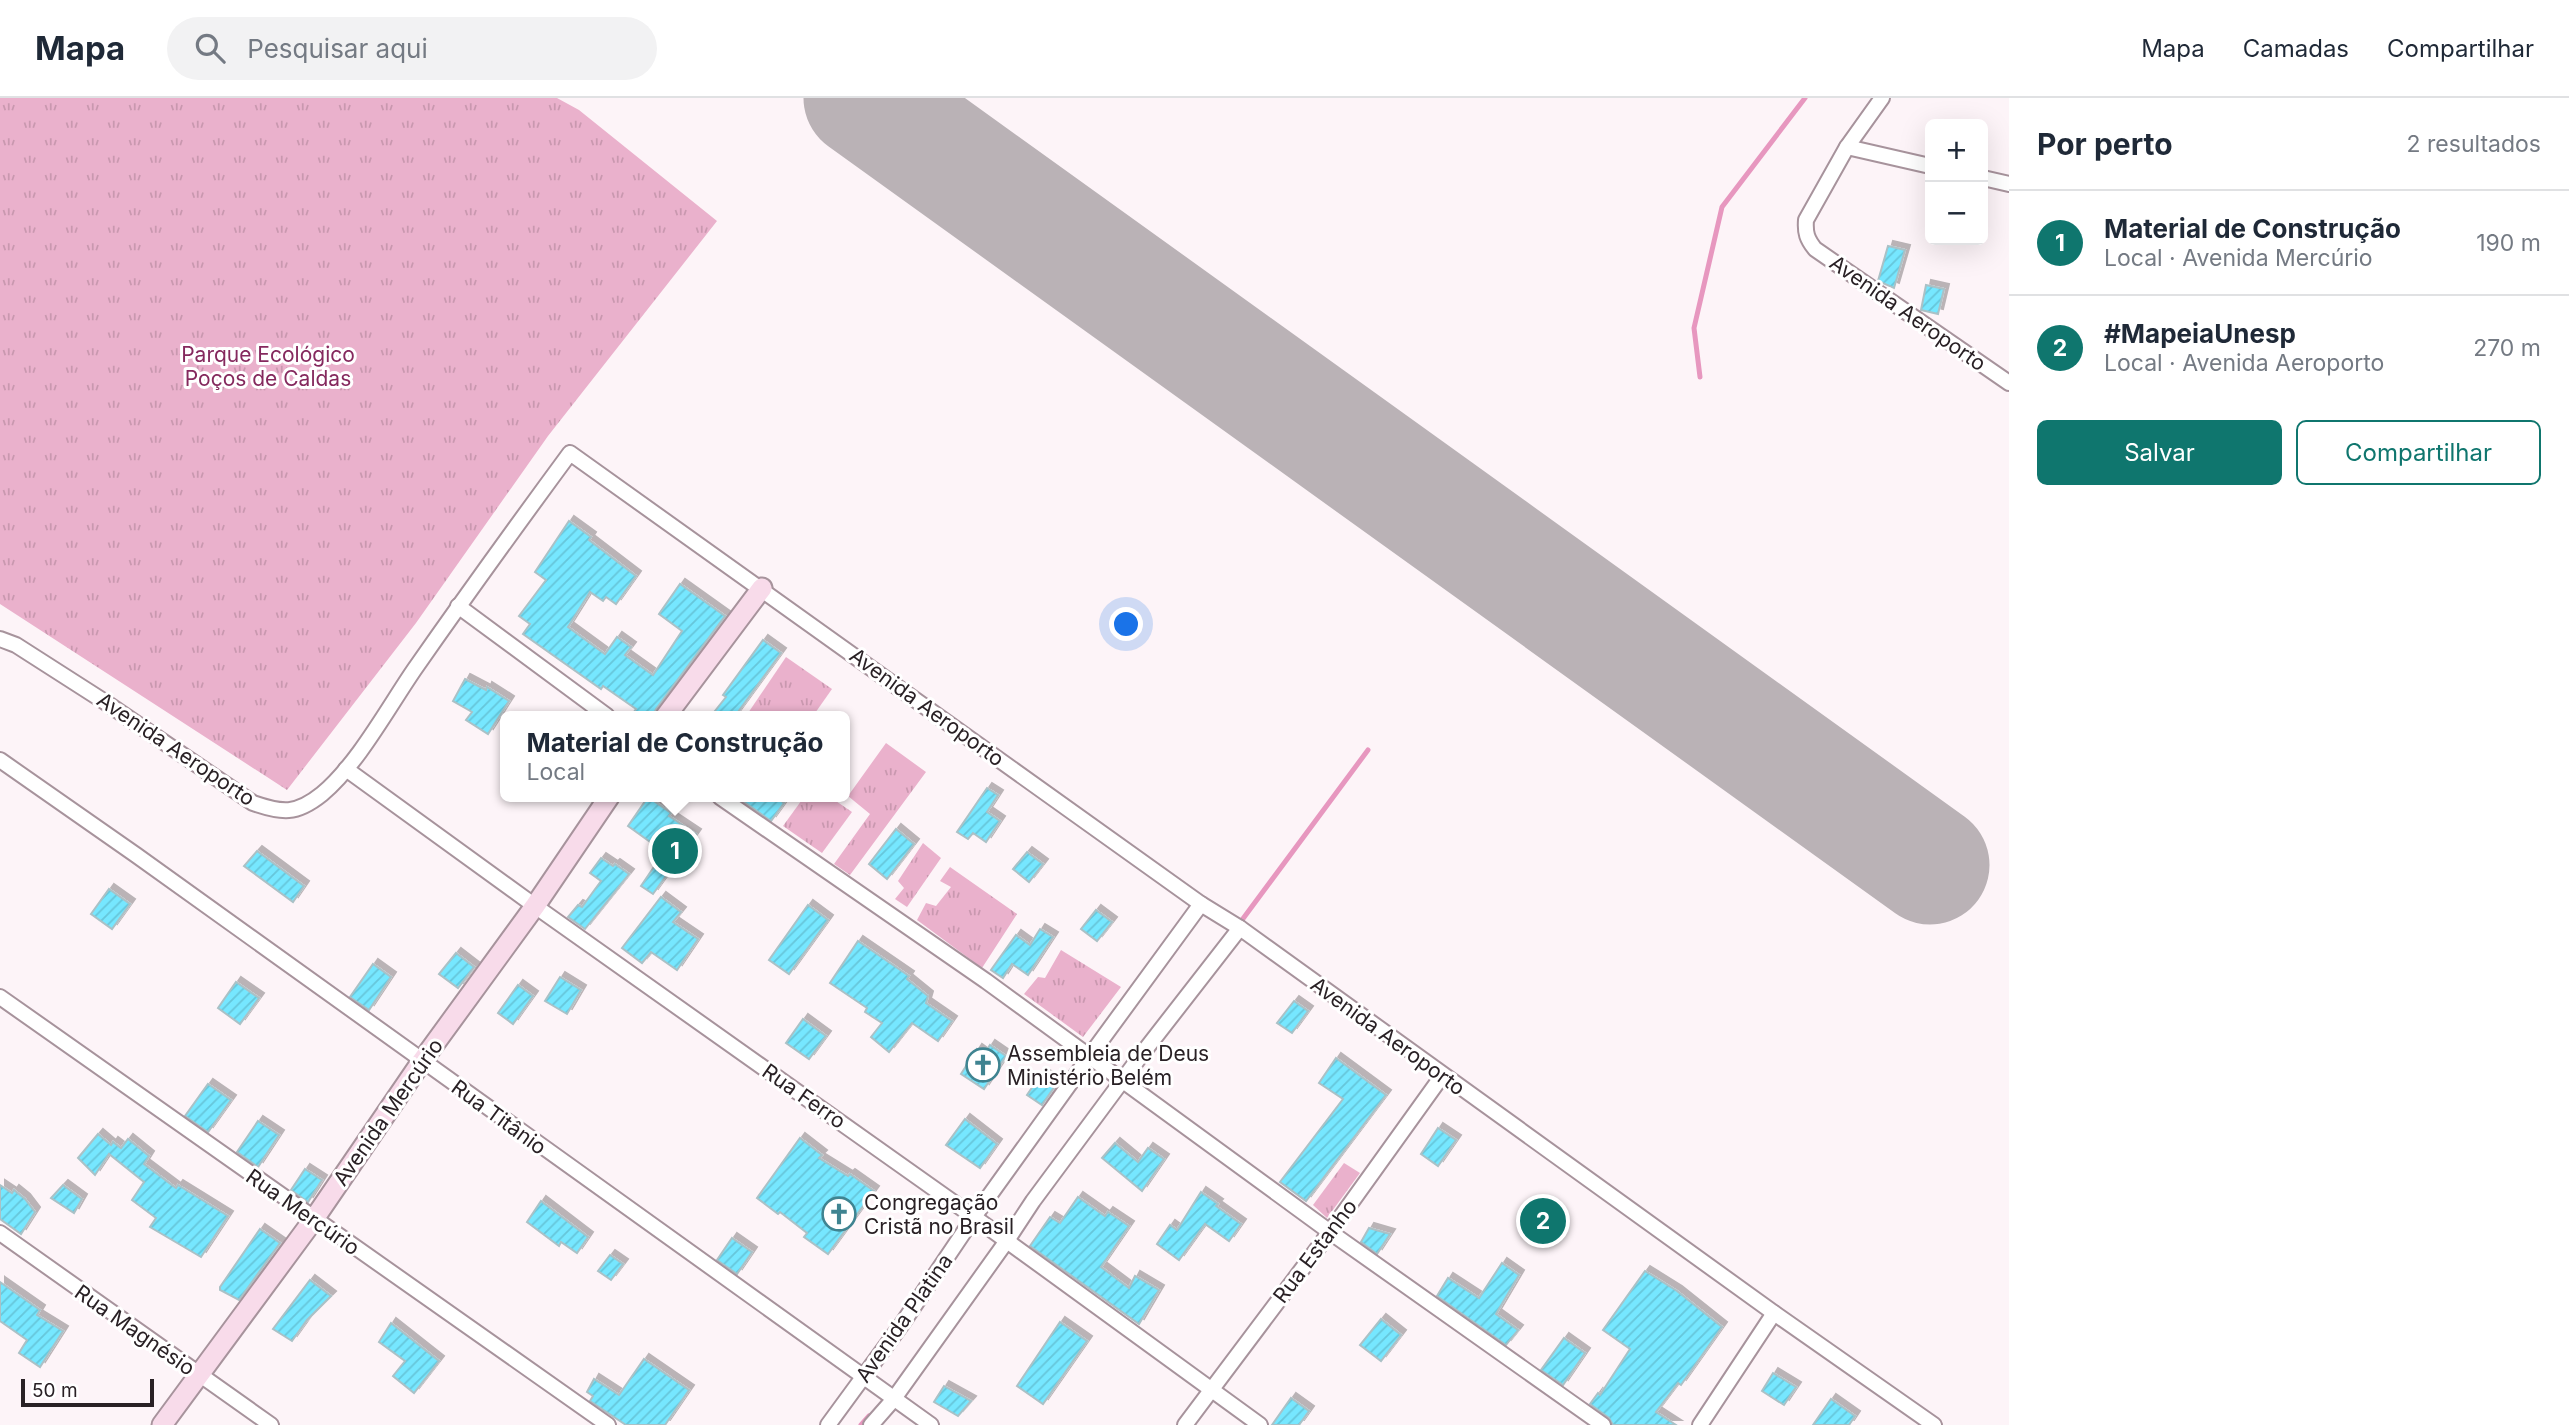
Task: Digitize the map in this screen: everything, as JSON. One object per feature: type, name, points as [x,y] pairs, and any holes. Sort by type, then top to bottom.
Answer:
[{"type":"street","points":[[1882,98],[1847,148],[1925,165]]},
{"type":"street","name":"Avenida Aeroporto","points":[[1847,148],[1806,220],[1805,232],[1808,241],[1815,249],[2009,383]]},
{"type":"street","points":[[1988,179],[2009,184]]},
{"type":"street","name":"Avenida Aeroporto","points":[[0,639],[16,645],[95,695],[253,803],[281,812],[301,807],[321,795],[346,769],[458,606],[570,453],[1934,1425]]},
{"type":"street","points":[[670,711],[762,588]]},
{"type":"street","points":[[458,606],[600,711]]},
{"type":"street","name":"Rua Titânio","points":[[0,760],[931,1425]]},
{"type":"street","name":"Rua Ferro","points":[[346,769],[974,1217],[1260,1425]]},
{"type":"street","name":"Avenida Mercúrio","points":[[162,1425],[197,1374],[314,1219],[606,802]]},
{"type":"street","points":[[727,802],[986,981],[1330,1232],[1603,1425]]},
{"type":"street","name":"Avenida Platina","points":[[828,1425],[902,1324],[974,1217],[1201,904]]},
{"type":"street","name":"Avenida Platina","points":[[871,1425],[894,1400],[1033,1201],[1240,928]]},
{"type":"street","name":"Rua Mercúrio","points":[[0,997],[608,1425]]},
{"type":"street","name":"Rua Estanho","points":[[1185,1425],[1330,1232],[1442,1076]]},
{"type":"street","name":"Rua Magnésio","points":[[0,1233],[271,1425]]},
{"type":"street","points":[[1700,1425],[1774,1313]]},
{"type":"green space","name":"Parque Ecológico Poços de Caldas","points":[[0,98],[557,98],[579,110],[717,221],[548,436],[416,623],[287,790],[0,604]]},
{"type":"green space","points":[[786,657],[832,689],[817,711],[749,711]]},
{"type":"green space","points":[[886,743],[926,772],[850,875],[834,864],[870,814],[850,798],[850,793]]},
{"type":"green space","points":[[800,802],[837,802],[852,812],[822,853],[783,826]]},
{"type":"green space","points":[[923,843],[941,858],[907,907],[895,899],[904,888],[898,881]]},
{"type":"green space","points":[[950,867],[1017,914],[982,968],[917,920],[926,903],[936,906],[951,887],[940,881]]},
{"type":"green space","points":[[1061,950],[1121,987],[1083,1037],[1024,994],[1038,977],[1045,978]]},
{"type":"green space","points":[[1344,1163],[1360,1173],[1327,1218],[1313,1205]]},
{"type":"building","points":[[1888,246],[1905,250],[1894,288],[1878,281]]},
{"type":"building","points":[[1926,285],[1944,289],[1938,314],[1921,310]]},
{"type":"building","points":[[569,521],[636,576],[616,604],[606,597],[603,601],[590,592],[568,627],[605,654],[617,637],[631,647],[625,655],[653,675],[682,631],[659,614],[680,584],[725,616],[655,711],[635,711],[636,709],[603,686],[601,689],[523,634],[530,624],[519,616],[546,580],[535,572]]},
{"type":"building","points":[[763,640],[781,653],[739,711],[715,711],[726,697],[723,695]]},
{"type":"building","points":[[465,679],[486,690],[487,687],[509,701],[500,711],[488,734],[466,720],[472,712],[453,701]]},
{"type":"building","points":[[987,788],[998,795],[987,812],[1000,821],[986,842],[973,833],[968,839],[957,832]]},
{"type":"building","points":[[645,802],[655,802],[671,813],[669,816],[696,834],[653,894],[641,886],[664,852],[628,826]]},
{"type":"building","points":[[744,802],[783,802],[771,821]]},
{"type":"building","points":[[896,829],[914,844],[887,879],[869,864]]},
{"type":"building","points":[[257,851],[304,886],[293,902],[244,866]]},
{"type":"building","points":[[1027,852],[1043,864],[1029,882],[1013,869]]},
{"type":"building","points":[[601,858],[629,874],[585,929],[568,917],[578,905],[582,907],[601,881],[590,873]]},
{"type":"building","points":[[109,889],[130,904],[112,929],[91,914]]},
{"type":"building","points":[[661,897],[681,912],[673,922],[698,939],[677,970],[651,952],[642,963],[622,948]]},
{"type":"building","points":[[808,905],[828,920],[789,974],[769,960]]},
{"type":"building","points":[[1096,910],[1112,922],[1097,941],[1081,929]]},
{"type":"building","points":[[1040,929],[1053,937],[1028,975],[1012,964],[1003,978],[991,970],[1016,935],[1030,945]]},
{"type":"building","points":[[858,941],[909,976],[907,979],[928,996],[926,1003],[952,1021],[938,1041],[912,1023],[889,1052],[871,1037],[882,1023],[865,1012],[867,1008],[830,983]]},
{"type":"building","points":[[456,953],[474,967],[458,988],[439,974]]},
{"type":"building","points":[[373,964],[391,977],[369,1010],[350,997]]},
{"type":"building","points":[[560,977],[581,990],[567,1014],[545,1001]]},
{"type":"building","points":[[236,982],[259,998],[240,1024],[218,1008]]},
{"type":"building","points":[[518,985],[533,996],[513,1024],[498,1013]]},
{"type":"building","points":[[1294,1001],[1308,1011],[1292,1033],[1277,1023]]},
{"type":"building","points":[[803,1019],[826,1036],[809,1059],[786,1043]]},
{"type":"building","name":"Assembleia de Deus Ministério Belém","points":[[990,1045],[1006,1056],[984,1089],[961,1074],[977,1049],[984,1054]]},
{"type":"building","points":[[1336,1058],[1386,1095],[1306,1201],[1280,1182],[1343,1099],[1319,1083]]},
{"type":"building","points":[[1042,1073],[1057,1083],[1042,1105],[1027,1095]]},
{"type":"building","points":[[208,1084],[231,1100],[208,1132],[185,1116]]},
{"type":"building","points":[[965,1119],[997,1144],[980,1168],[946,1145]]},
{"type":"building","points":[[258,1121],[279,1135],[258,1167],[237,1152]]},
{"type":"building","points":[[1438,1128],[1456,1140],[1438,1166],[1421,1154]]},
{"type":"building","points":[[98,1134],[111,1145],[113,1142],[121,1148],[128,1139],[149,1156],[144,1164],[176,1188],[178,1185],[228,1216],[201,1257],[150,1227],[156,1218],[132,1200],[144,1182],[109,1154],[95,1175],[78,1158]]},
{"type":"building","points":[[800,1138],[822,1155],[819,1158],[848,1176],[850,1174],[874,1191],[828,1254],[804,1237],[807,1233],[757,1198]]},
{"type":"building","points":[[1115,1143],[1138,1162],[1148,1148],[1164,1159],[1142,1191],[1102,1158]]},
{"type":"building","points":[[305,1169],[322,1180],[308,1202],[291,1190]]},
{"type":"building","points":[[0,1185],[12,1193],[14,1190],[35,1212],[21,1234],[0,1219]]},
{"type":"building","points":[[63,1185],[82,1199],[74,1213],[51,1198]]},
{"type":"building","points":[[1201,1192],[1241,1224],[1229,1241],[1205,1224],[1179,1260],[1157,1244],[1170,1225],[1177,1230]]},
{"type":"building","points":[[1078,1197],[1105,1216],[1108,1212],[1129,1226],[1101,1267],[1129,1288],[1135,1276],[1159,1290],[1139,1324],[1030,1246],[1050,1217],[1060,1223]]},
{"type":"building","points":[[541,1201],[588,1237],[577,1253],[561,1242],[559,1246],[527,1222]]},
{"type":"building","points":[[1369,1228],[1390,1234],[1377,1254],[1361,1242]]},
{"type":"building","points":[[260,1229],[280,1243],[239,1300],[220,1290],[220,1287]]},
{"type":"building","points":[[732,1238],[752,1252],[737,1274],[717,1260]]},
{"type":"building","points":[[610,1255],[623,1264],[611,1280],[598,1271]]},
{"type":"building","points":[[1502,1263],[1519,1275],[1496,1314],[1518,1330],[1506,1345],[1437,1296],[1448,1278],[1479,1298]]},
{"type":"building","points":[[1645,1271],[1677,1291],[1722,1327],[1681,1385],[1678,1383],[1656,1412],[1676,1425],[1613,1425],[1609,1418],[1590,1404],[1598,1393],[1600,1395],[1630,1349],[1603,1330]]},
{"type":"building","points":[[310,1280],[331,1296],[307,1320],[292,1341],[273,1329]]},
{"type":"building","points":[[0,1282],[40,1310],[37,1315],[63,1331],[40,1367],[19,1353],[27,1340],[0,1321]]},
{"type":"building","points":[[1381,1319],[1401,1335],[1381,1361],[1360,1345]]},
{"type":"building","points":[[1060,1322],[1087,1341],[1043,1404],[1017,1386]]},
{"type":"building","points":[[391,1323],[439,1361],[414,1393],[393,1376],[405,1361],[379,1342]]},
{"type":"building","points":[[1564,1338],[1585,1353],[1563,1385],[1541,1370]]},
{"type":"building","points":[[644,1359],[689,1390],[665,1425],[626,1425],[590,1401],[593,1396],[587,1392],[594,1379],[619,1395]]},
{"type":"building","points":[[1773,1373],[1796,1387],[1784,1405],[1762,1391]]},
{"type":"building","points":[[944,1386],[971,1401],[958,1416],[934,1402]]},
{"type":"building","points":[[1291,1398],[1309,1411],[1299,1425],[1272,1425]]},
{"type":"building","points":[[1831,1399],[1855,1416],[1849,1425],[1813,1425]]},
{"type":"waterway","points":[[1700,377],[1694,328],[1722,207],[1805,98]]},
{"type":"waterway","points":[[1242,920],[1368,750]]},
{"type":"waterway","points":[[861,1425],[869,1416]]},
{"type":"runway","points":[[863,98],[1930,865]]},
{"type":"place","name":"Material de Construção","points":[[675,851]]},
{"type":"place","name":"Assembleia de Deus Ministério Belém","points":[[983,1065]]},
{"type":"place","name":"Congregação Cristã no Brasil","points":[[839,1214]]},
{"type":"place","name":"#MapeiaUnesp","points":[[1543,1221]]}]
